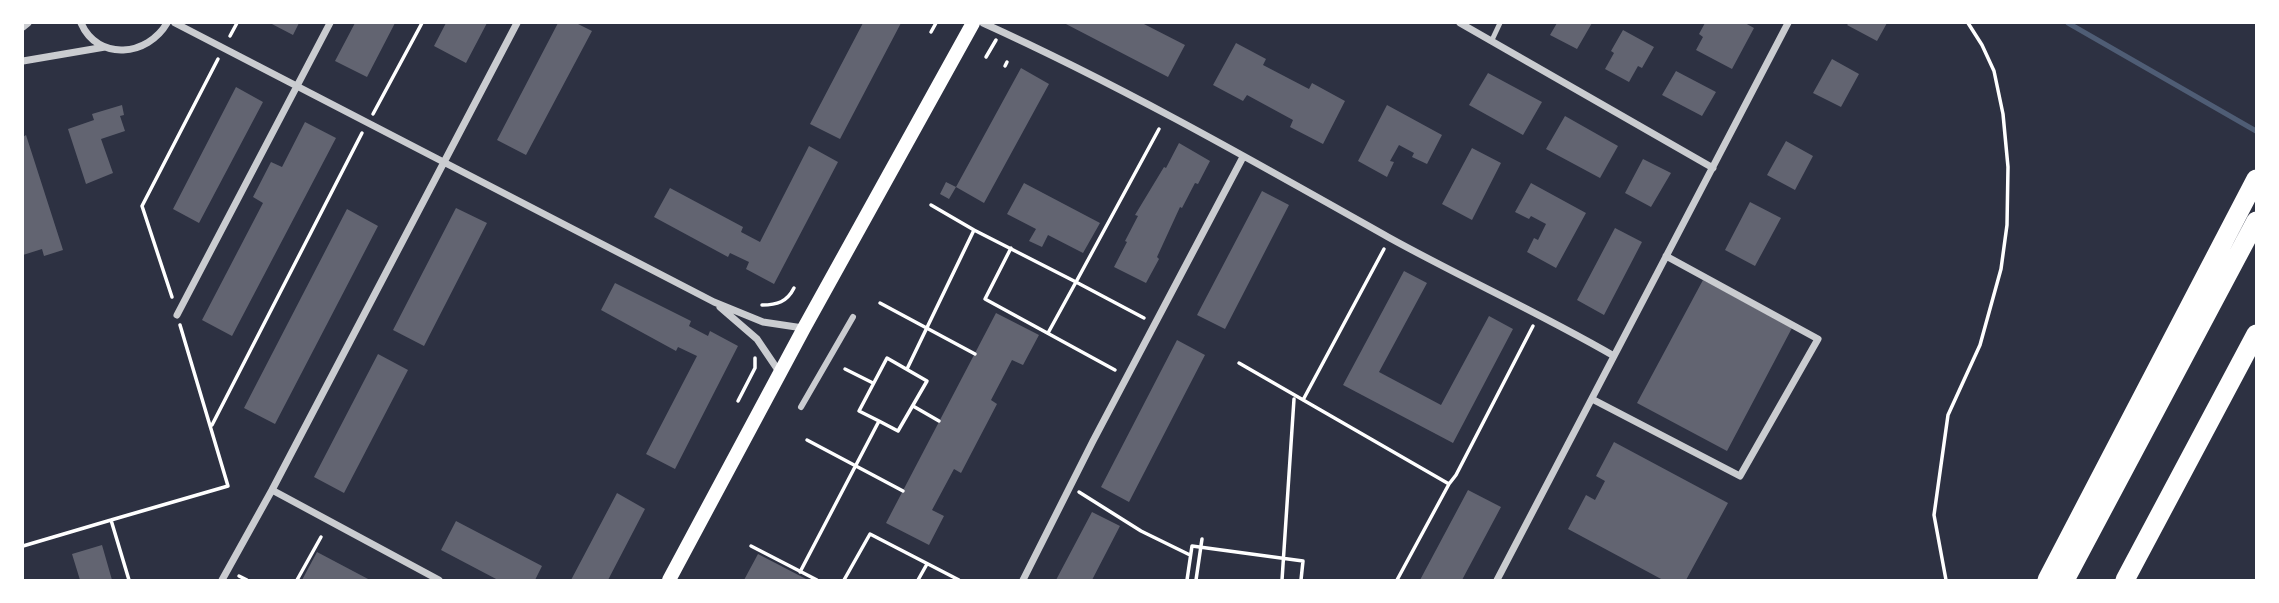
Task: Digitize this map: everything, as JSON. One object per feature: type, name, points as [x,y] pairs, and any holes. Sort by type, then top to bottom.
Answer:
[{"type":"highway","points":[[2047,580],[2255,180]]},
{"type":"highway","points":[[2065,580],[2256,221]]},
{"type":"highway","points":[[2126,580],[2256,334]]},
{"type":"main road","points":[[669,580],[804,328],[973,23]]},
{"type":"street","points":[[23,27],[28,23]]},
{"type":"street","points":[[81,23],[93,39],[105,47]]},
{"type":"street","points":[[23,61],[105,47],[135,49],[149,43],[161,33],[167,23]]},
{"type":"street","points":[[175,23],[714,302],[763,322],[804,328]]},
{"type":"street","points":[[177,315],[330,23]]},
{"type":"street","points":[[222,580],[517,23]]},
{"type":"street","points":[[984,23],[1143,101],[1390,238],[1539,314],[1614,356]]},
{"type":"street","points":[[1460,23],[1713,168]]},
{"type":"street","points":[[1497,580],[1788,23]]},
{"type":"street","points":[[1023,580],[1243,157]]},
{"type":"street","points":[[1592,399],[1740,475],[1818,339],[1666,256]]},
{"type":"street","points":[[714,302],[757,339],[780,373]]},
{"type":"street","points":[[801,407],[853,317]]},
{"type":"street","points":[[272,490],[439,580]]},
{"type":"lane","points":[[1492,40],[1500,23]]},
{"type":"path","points":[[23,547],[228,486],[142,206],[237,23]]},
{"type":"path","points":[[211,427],[422,23]]},
{"type":"path","points":[[931,32],[936,23]]},
{"type":"path","points":[[1946,580],[1934,516],[1948,415],[1980,345],[2001,269],[2007,225],[2008,167],[2003,114],[1994,71],[1968,23]]},
{"type":"path","points":[[1048,333],[1159,129]]},
{"type":"path","points":[[931,205],[1144,318]]},
{"type":"path","points":[[907,369],[974,230]]},
{"type":"path","points":[[1303,400],[1390,238]]},
{"type":"path","points":[[1011,248],[985,299],[1115,370]]},
{"type":"path","points":[[762,305],[777,305],[791,295],[794,288]]},
{"type":"path","points":[[880,303],[975,354]]},
{"type":"path","points":[[1397,580],[1456,475],[1539,314]]},
{"type":"path","points":[[738,401],[755,368],[755,359],[748,349]]},
{"type":"path","points":[[887,358],[907,369],[927,380],[898,432],[859,411],[887,358]]},
{"type":"path","points":[[1239,363],[1449,484]]},
{"type":"path","points":[[845,369],[873,383]]},
{"type":"path","points":[[1282,580],[1294,399]]},
{"type":"path","points":[[913,406],[939,421]]},
{"type":"path","points":[[800,572],[879,421]]},
{"type":"path","points":[[807,440],[903,491]]},
{"type":"path","points":[[1071,488],[1141,531],[1190,555]]},
{"type":"path","points":[[111,520],[129,580]]},
{"type":"path","points":[[844,580],[870,534],[959,580]]},
{"type":"path","points":[[297,580],[321,537]]},
{"type":"path","points":[[1196,580],[1202,539]]},
{"type":"path","points":[[1187,580],[1192,545],[1303,561],[1301,580]]},
{"type":"path","points":[[751,546],[817,580]]},
{"type":"path","points":[[918,580],[927,563]]},
{"type":"building","points":[[270,23],[299,23],[293,35]]},
{"type":"building","points":[[355,23],[395,23],[367,77],[335,61]]},
{"type":"building","points":[[446,23],[487,23],[466,63],[434,46]]},
{"type":"building","points":[[558,23],[576,23],[592,31],[526,155],[497,140]]},
{"type":"building","points":[[863,23],[901,23],[840,139],[810,124]]},
{"type":"building","points":[[1064,23],[1142,23],[1185,45],[1168,77]]},
{"type":"building","points":[[1557,23],[1592,23],[1577,49],[1550,35]]},
{"type":"building","points":[[1705,23],[1745,23],[1754,28],[1732,69],[1696,50],[1703,37],[1699,34]]},
{"type":"building","points":[[1887,23],[1877,41],[1847,25]]},
{"type":"building","points":[[1623,30],[1654,47],[1642,68],[1638,66],[1629,82],[1605,69]]},
{"type":"building","points":[[1236,43],[1266,59],[1263,65],[1309,89],[1312,83],[1345,101],[1323,144],[1290,127],[1293,120],[1247,95],[1243,101],[1213,85]]},
{"type":"building","points":[[1832,59],[1859,74],[1841,107],[1813,93]]},
{"type":"building","points":[[1021,68],[1049,84],[984,203],[956,187]]},
{"type":"building","points":[[1676,71],[1716,92],[1702,116],[1662,95]]},
{"type":"building","points":[[1488,73],[1542,102],[1523,135],[1469,105]]},
{"type":"building","points":[[236,87],[263,102],[199,223],[173,209]]},
{"type":"building","points":[[122,105],[124,115],[120,116],[125,131],[101,139],[113,173],[86,184],[68,129],[94,120],[92,114]]},
{"type":"building","points":[[1387,105],[1442,135],[1427,164],[1412,157],[1414,153],[1399,145],[1390,161],[1394,162],[1387,177],[1358,161]]},
{"type":"building","points":[[1565,116],[1618,146],[1600,178],[1546,149]]},
{"type":"building","points":[[305,122],[336,138],[232,336],[202,320],[263,203],[253,197],[271,162],[282,167]]},
{"type":"building","points":[[26,135],[63,250],[44,256],[42,249],[23,255],[23,137]]},
{"type":"building","points":[[1786,141],[1813,156],[1795,190],[1767,175]]},
{"type":"building","points":[[1179,143],[1210,161],[1198,184],[1195,183],[1182,208],[1180,207],[1146,283],[1114,267],[1138,216],[1135,215]]},
{"type":"building","points":[[809,146],[838,162],[774,284],[746,269],[749,262],[730,253],[728,257],[654,217],[670,188],[743,227],[741,232],[760,242]]},
{"type":"building","points":[[1472,148],[1501,163],[1472,220],[1442,204]]},
{"type":"building","points":[[1643,159],[1671,173],[1651,207],[1625,193]]},
{"type":"building","points":[[946,182],[956,187],[949,199],[940,194]]},
{"type":"building","points":[[1024,183],[1100,223],[1083,253],[1048,235],[1042,247],[1029,241],[1036,229],[1007,214]]},
{"type":"building","points":[[1531,183],[1586,213],[1556,268],[1527,252],[1534,238],[1538,240],[1546,224],[1515,212]]},
{"type":"building","points":[[1262,191],[1289,205],[1225,329],[1197,315]]},
{"type":"building","points":[[1750,202],[1781,218],[1755,266],[1725,250]]},
{"type":"building","points":[[456,208],[487,223],[424,346],[393,330]]},
{"type":"building","points":[[347,209],[378,226],[275,424],[244,408]]},
{"type":"building","points":[[1615,228],[1642,242],[1604,315],[1577,300]]},
{"type":"building","points":[[1404,271],[1427,283],[1379,372],[1441,405],[1489,316],[1513,329],[1453,443],[1343,385]]},
{"type":"building","points":[[1703,280],[1792,328],[1727,451],[1637,403]]},
{"type":"building","points":[[615,283],[691,321],[689,326],[708,336],[710,331],[738,346],[675,469],[646,454],[697,356],[678,347],[676,351],[601,310]]},
{"type":"building","points":[[996,313],[1039,335],[1023,365],[1012,360],[991,400],[997,404],[961,473],[954,469],[932,510],[944,516],[929,545],[886,523]]},
{"type":"building","points":[[1177,340],[1205,355],[1129,502],[1101,487]]},
{"type":"building","points":[[378,354],[408,370],[344,493],[314,477]]},
{"type":"building","points":[[1614,442],[1728,503],[1686,580],[1663,580],[1568,529],[1586,495],[1595,500],[1605,481],[1596,476]]},
{"type":"building","points":[[1468,490],[1501,507],[1462,580],[1420,580]]},
{"type":"building","points":[[617,493],[645,509],[608,580],[571,580]]},
{"type":"building","points":[[1092,512],[1120,526],[1092,580],[1056,580]]},
{"type":"building","points":[[456,521],[542,566],[535,580],[498,580],[441,550]]},
{"type":"building","points":[[102,545],[112,580],[80,580],[72,554]]},
{"type":"building","points":[[317,552],[370,580],[302,580]]},
{"type":"building","points":[[758,554],[808,580],[744,580]]},
{"type":"waterway","points":[[2068,23],[2256,131]]}]
